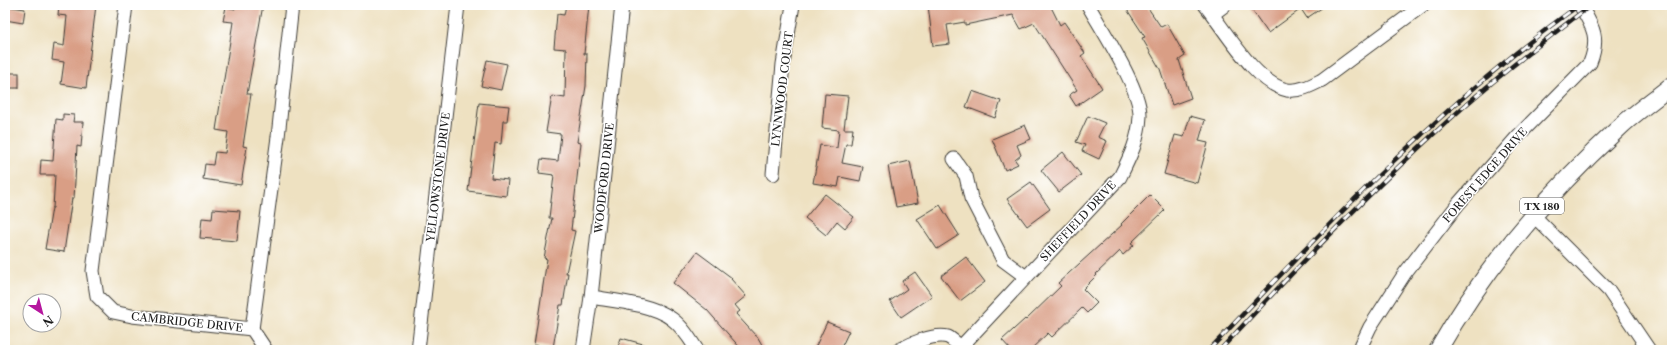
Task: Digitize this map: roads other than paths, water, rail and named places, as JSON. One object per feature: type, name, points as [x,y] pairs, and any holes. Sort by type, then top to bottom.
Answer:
[{"type":"main road","name":"TX 180","points":[[1438,350],[1468,300],[1495,262],[1534,216],[1584,162],[1621,126],[1672,85]]},
{"type":"street","name":"CAMBRIDGE DRIVE","points":[[126,5],[93,271],[98,296],[113,312],[132,316],[252,329],[278,137],[292,5]]},
{"type":"street","name":"YELLOWSTONE DRIVE","points":[[418,350],[458,5]]},
{"type":"street","name":"WOODFORD DRIVE","points":[[583,350],[591,297],[622,5]]},
{"type":"street","name":"LYNNWOOD COURT","points":[[773,174],[783,64],[793,5]]},
{"type":"street","name":"SHEFFIELD DRIVE","points":[[959,348],[1120,177],[1133,152],[1140,115],[1136,97],[1126,73],[1088,5]]},
{"type":"street","points":[[1225,5],[1209,10],[1256,72],[1271,84],[1288,90],[1305,88],[1322,80],[1423,5]]},
{"type":"street","name":"FOREST EDGE DRIVE","points":[[1359,350],[1370,327],[1405,274],[1459,203],[1518,136],[1590,63],[1595,50],[1596,37],[1590,21],[1580,5]]},
{"type":"street","points":[[954,159],[966,176],[971,198],[1002,260],[1026,277]]},
{"type":"street","points":[[1534,216],[1609,291],[1649,350]]},
{"type":"street","points":[[591,297],[660,312],[672,319],[688,335],[697,350]]},
{"type":"street","points":[[252,329],[266,350]]},
{"type":"street","points":[[899,350],[917,340],[937,337],[948,337],[959,348]]},
{"type":"railway","points":[[1209,350],[1296,258],[1386,168],[1432,125],[1479,83],[1528,43],[1579,5]]},
{"type":"railway","points":[[1220,350],[1332,232],[1450,119],[1519,60],[1591,5]]}]
